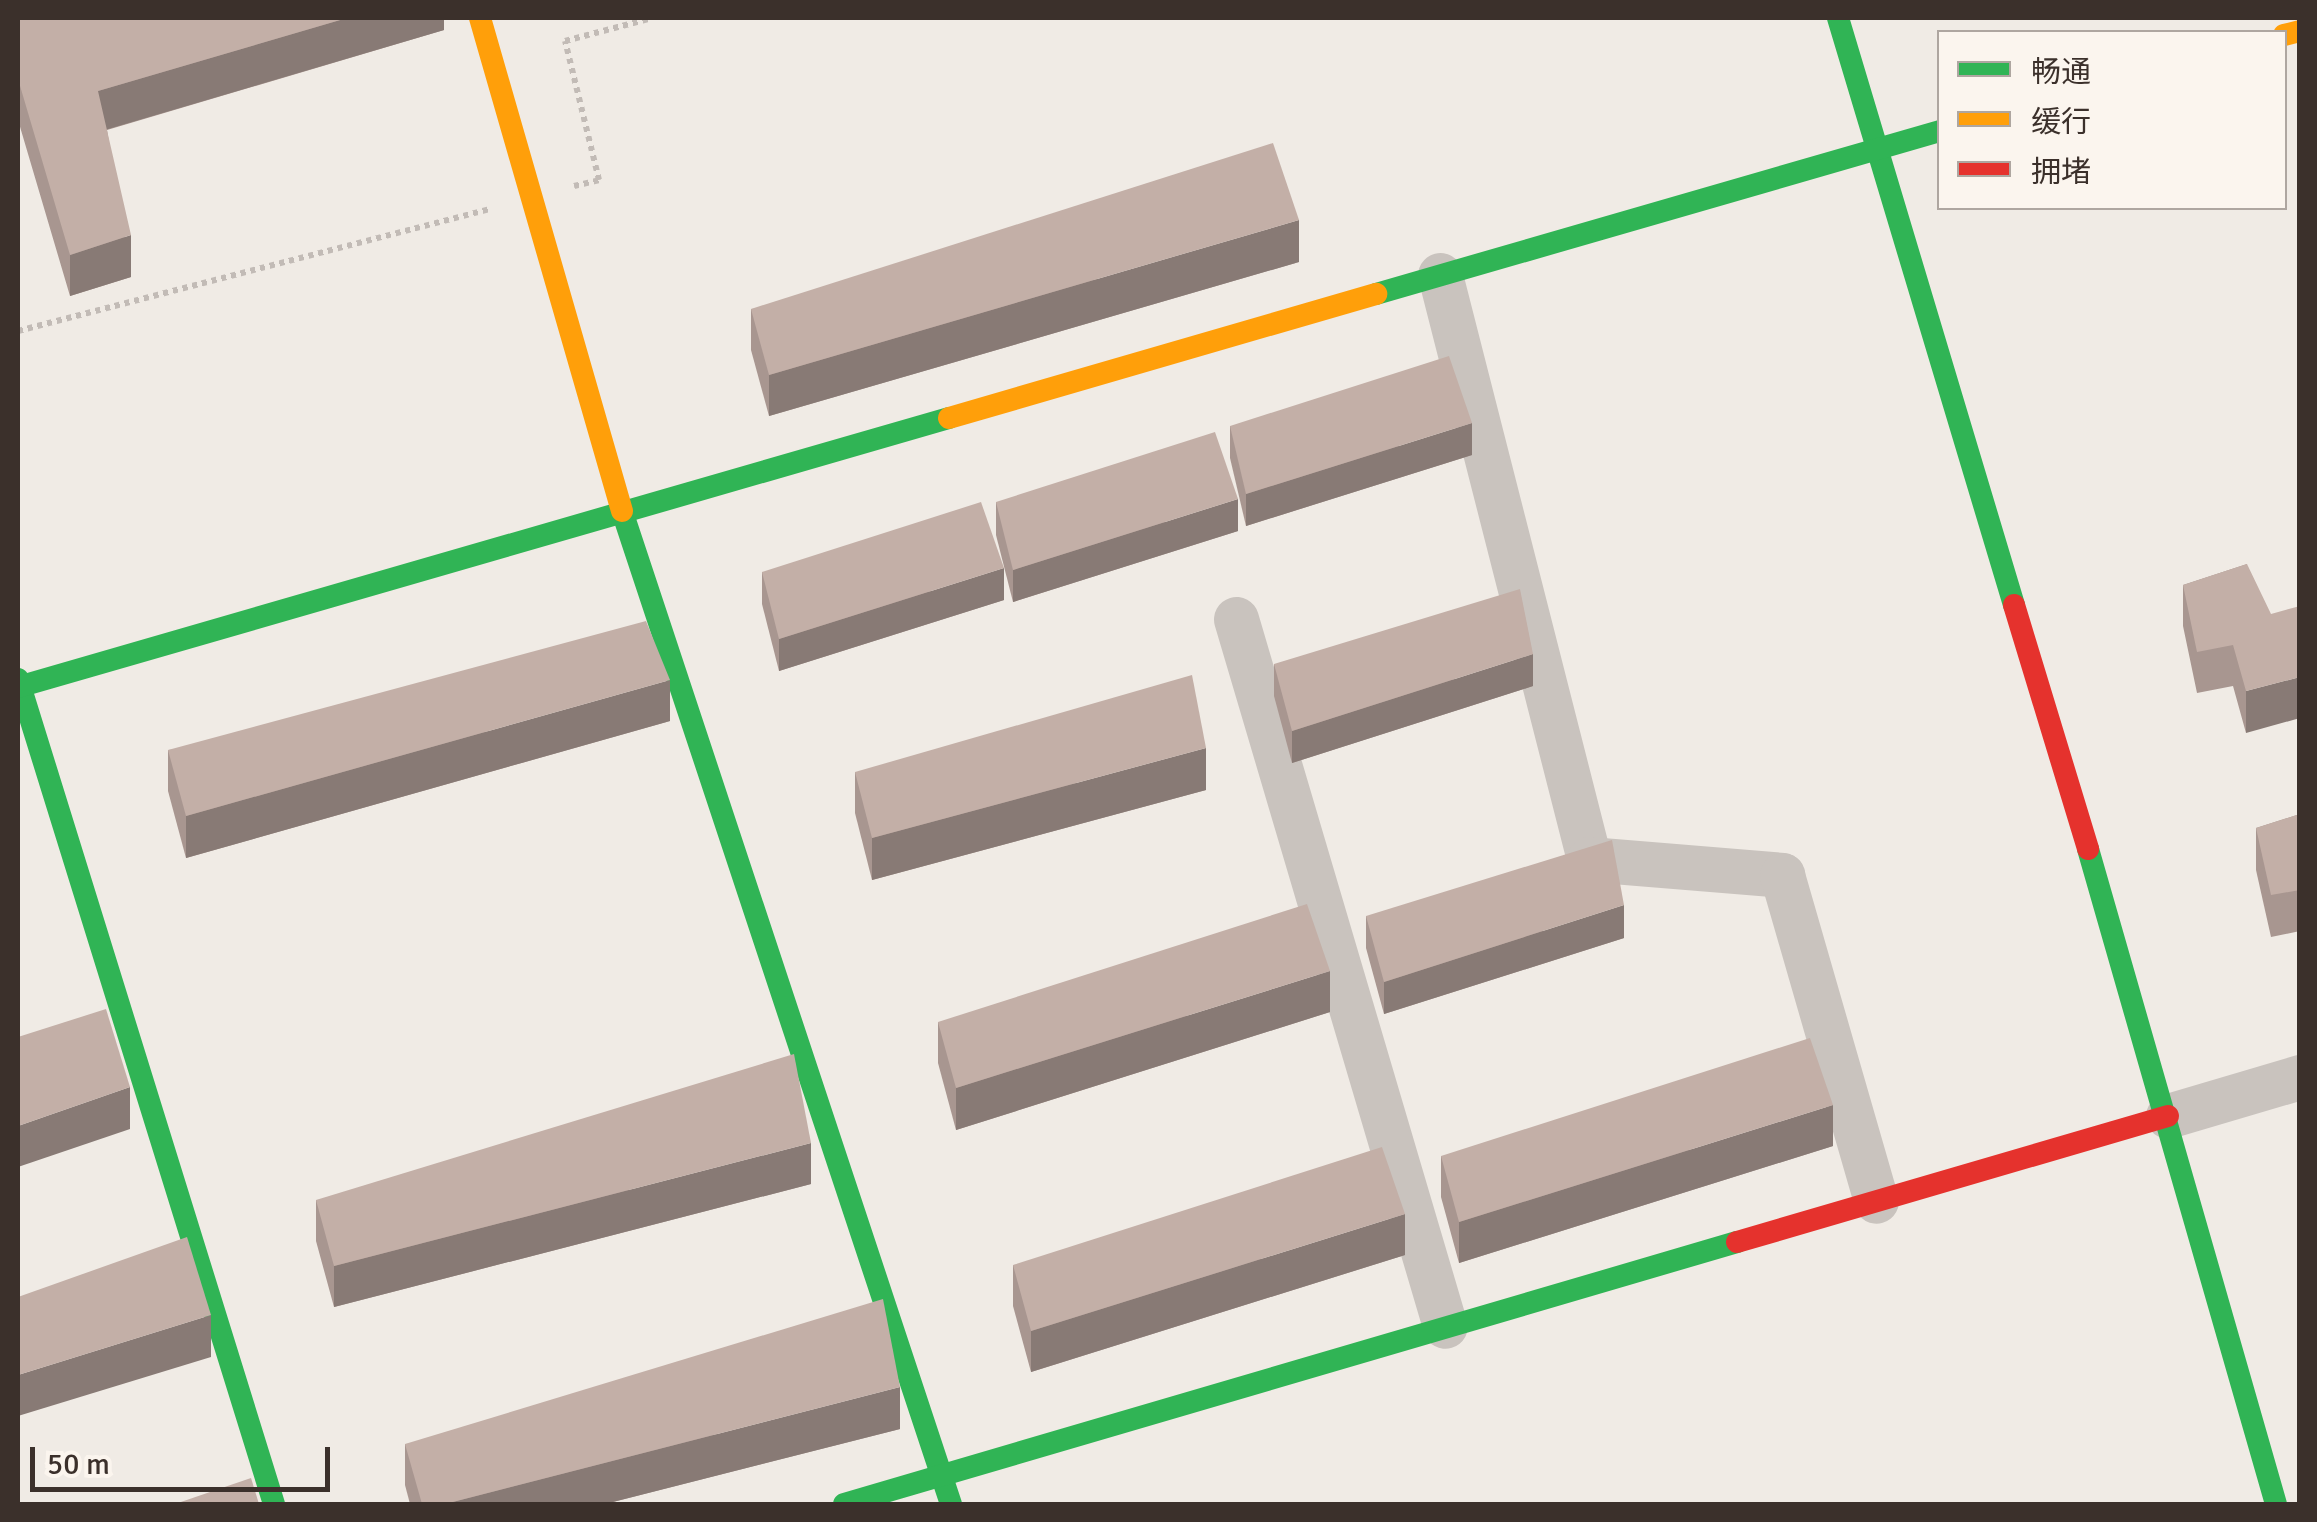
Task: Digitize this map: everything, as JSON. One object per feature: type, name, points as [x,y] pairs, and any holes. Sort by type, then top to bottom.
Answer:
[{"type":"street","points":[[480,18],[622,512],[951,1504]]},
{"type":"street","points":[[1838,18],[2168,1116],[2276,1504]]},
{"type":"street","points":[[274,1504],[18,684],[1937,132]]},
{"type":"street","points":[[1440,276],[1589,859],[1782,875],[1876,1201]]},
{"type":"street","points":[[1236,619],[1445,1326]]},
{"type":"street","points":[[844,1504],[2300,1076]]},
{"type":"path","points":[[18,331],[599,180],[565,40],[652,18]]},
{"type":"building","points":[[18,18],[347,18],[98,91],[131,235],[70,255],[18,79]]},
{"type":"building","points":[[1273,143],[1299,220],[769,375],[751,309]]},
{"type":"building","points":[[1449,356],[1472,423],[1246,494],[1230,426]]},
{"type":"building","points":[[1215,432],[1238,499],[1013,570],[996,502]]},
{"type":"building","points":[[981,502],[1004,568],[779,639],[762,572]]},
{"type":"building","points":[[2247,564],[2271,614],[2300,606],[2300,677],[2246,691],[2233,645],[2197,652],[2183,585]]},
{"type":"building","points":[[1520,589],[1533,654],[1292,731],[1274,664]]},
{"type":"building","points":[[646,621],[670,680],[186,816],[168,750]]},
{"type":"building","points":[[1192,675],[1206,748],[872,838],[855,772]]},
{"type":"building","points":[[2300,814],[2300,890],[2271,895],[2256,828]]},
{"type":"building","points":[[1612,840],[1624,905],[1384,982],[1366,916]]},
{"type":"building","points":[[1307,904],[1330,971],[956,1088],[938,1022]]},
{"type":"building","points":[[106,1009],[130,1087],[18,1126],[18,1037]]},
{"type":"building","points":[[1810,1038],[1833,1105],[1459,1222],[1441,1156]]},
{"type":"building","points":[[794,1054],[811,1143],[334,1266],[316,1200]]},
{"type":"building","points":[[1382,1147],[1405,1214],[1031,1331],[1013,1265]]},
{"type":"building","points":[[187,1237],[211,1315],[18,1375],[18,1297]]},
{"type":"building","points":[[883,1299],[900,1387],[445,1504],[422,1504],[405,1444]]},
{"type":"building","points":[[251,1478],[259,1504],[175,1504]]},
{"type":"traffic: fast","points":[[1838,18],[2014,605]]},
{"type":"traffic: fast","points":[[1376,294],[1937,132]]},
{"type":"traffic: fast","points":[[18,687],[949,418]]},
{"type":"traffic: fast","points":[[622,511],[951,1504]]},
{"type":"traffic: fast","points":[[18,679],[274,1504]]},
{"type":"traffic: fast","points":[[2088,849],[2276,1504]]},
{"type":"traffic: fast","points":[[844,1504],[1737,1242]]},
{"type":"traffic: slow","points":[[480,18],[622,511]]},
{"type":"traffic: slow","points":[[2287,34],[2300,31]]},
{"type":"traffic: slow","points":[[949,418],[1376,294]]},
{"type":"traffic: jam","points":[[2014,605],[2088,849]]},
{"type":"traffic: jam","points":[[1737,1242],[2168,1116]]}]
